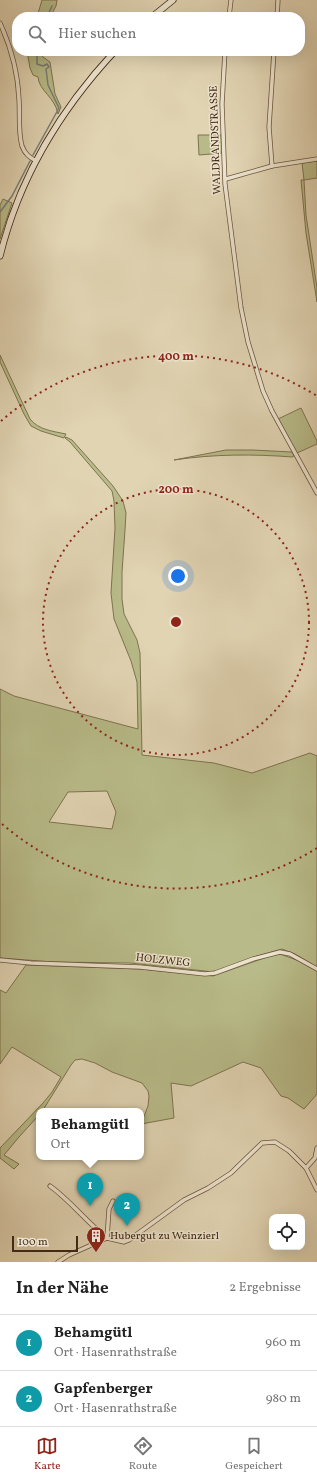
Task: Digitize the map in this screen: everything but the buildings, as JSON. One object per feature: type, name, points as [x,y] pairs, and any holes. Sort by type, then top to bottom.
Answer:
[{"type":"main road","points":[[158,12],[173,0]]},
{"type":"main road","points":[[0,256],[1,248],[16,207],[36,161],[56,126],[76,97],[111,56]]},
{"type":"street","points":[[230,12],[231,0]]},
{"type":"street","points":[[277,12],[278,0]]},
{"type":"street","points":[[0,23],[8,41],[16,77],[19,100],[21,143],[26,154],[36,161]]},
{"type":"street","name":"WALDRANDSTRASSE","points":[[225,56],[222,104],[226,179],[242,308],[257,373],[272,411],[317,493]]},
{"type":"street","points":[[272,166],[269,126],[274,56]]},
{"type":"street","points":[[226,179],[272,166],[317,159]]},
{"type":"street","name":"HOLZWEG","points":[[0,960],[31,963],[140,967],[205,974],[215,973],[253,959],[280,952],[290,954],[317,969]]},
{"type":"street","points":[[50,1186],[107,1238],[124,1242],[129,1240],[184,1200],[208,1188],[231,1173],[262,1143],[270,1142],[279,1144],[289,1151],[306,1168],[317,1190]]},
{"type":"street","points":[[306,1168],[315,1158],[317,1148]]},
{"type":"street","points":[[107,1238],[109,1209],[113,1201]]},
{"type":"street","points":[[58,1262],[70,1254],[107,1238]]},
{"type":"green space","points":[[42,0],[57,0],[53,12],[38,12]]},
{"type":"green space","points":[[28,56],[42,56],[50,62],[55,94],[61,107],[58,114],[54,103],[41,86],[38,77],[33,75]]},
{"type":"green space","points":[[198,135],[221,135],[223,153],[199,155]]},
{"type":"green space","points":[[317,161],[317,178],[304,180],[302,163]]},
{"type":"green space","points":[[301,180],[304,180],[306,215],[317,288],[317,302],[306,233]]},
{"type":"green space","points":[[3,199],[12,203],[0,239],[0,205]]},
{"type":"green space","points":[[0,355],[30,419],[37,426],[66,434],[64,438],[41,431],[31,426],[0,362]]},
{"type":"green space","points":[[301,408],[317,441],[317,444],[297,453],[278,419]]},
{"type":"green space","points":[[66,437],[72,440],[113,486],[123,501],[126,513],[122,572],[122,599],[124,614],[137,640],[140,653],[142,755],[214,763],[252,773],[310,753],[317,756],[317,967],[295,954],[282,949],[257,956],[214,972],[130,963],[54,962],[0,958],[0,689],[14,696],[138,729],[137,682],[131,661],[114,619],[111,593],[115,528],[112,491],[65,438]],"holes":[[[107,791],[116,812],[112,829],[49,822],[68,792]]]},
{"type":"green space","points":[[226,450],[292,452],[294,455],[293,457],[263,455],[219,456],[174,460]]},
{"type":"green space","points":[[280,954],[302,962],[317,971],[317,1094],[304,1109],[288,1098],[281,1096],[261,1068],[243,1062],[191,1086],[171,1083],[174,1118],[144,1123],[144,1116],[148,1106],[149,1096],[148,1091],[142,1083],[82,1059],[75,1060],[44,1108],[38,1108],[52,1092],[61,1077],[12,1047],[0,1064],[0,990],[6,993],[26,965],[140,969],[213,976],[270,956]]},
{"type":"green space","points":[[36,1110],[36,1118],[4,1155],[19,1164],[14,1169],[0,1158],[0,1148]]},
{"type":"waterway","points":[[49,12],[52,6]]},
{"type":"waterway","points":[[33,155],[59,108],[48,85],[46,69],[49,67],[47,64],[43,66],[37,64],[37,56]]},
{"type":"waterway","points":[[0,212],[12,196],[30,161]]},
{"type":"place","name":"Behamgütl","points":[[90,1206]]},
{"type":"place","name":"Gapfenberger","points":[[127,1226]]},
{"type":"place","name":"Hubergut zu Weinzierl","points":[[96,1253]]}]
